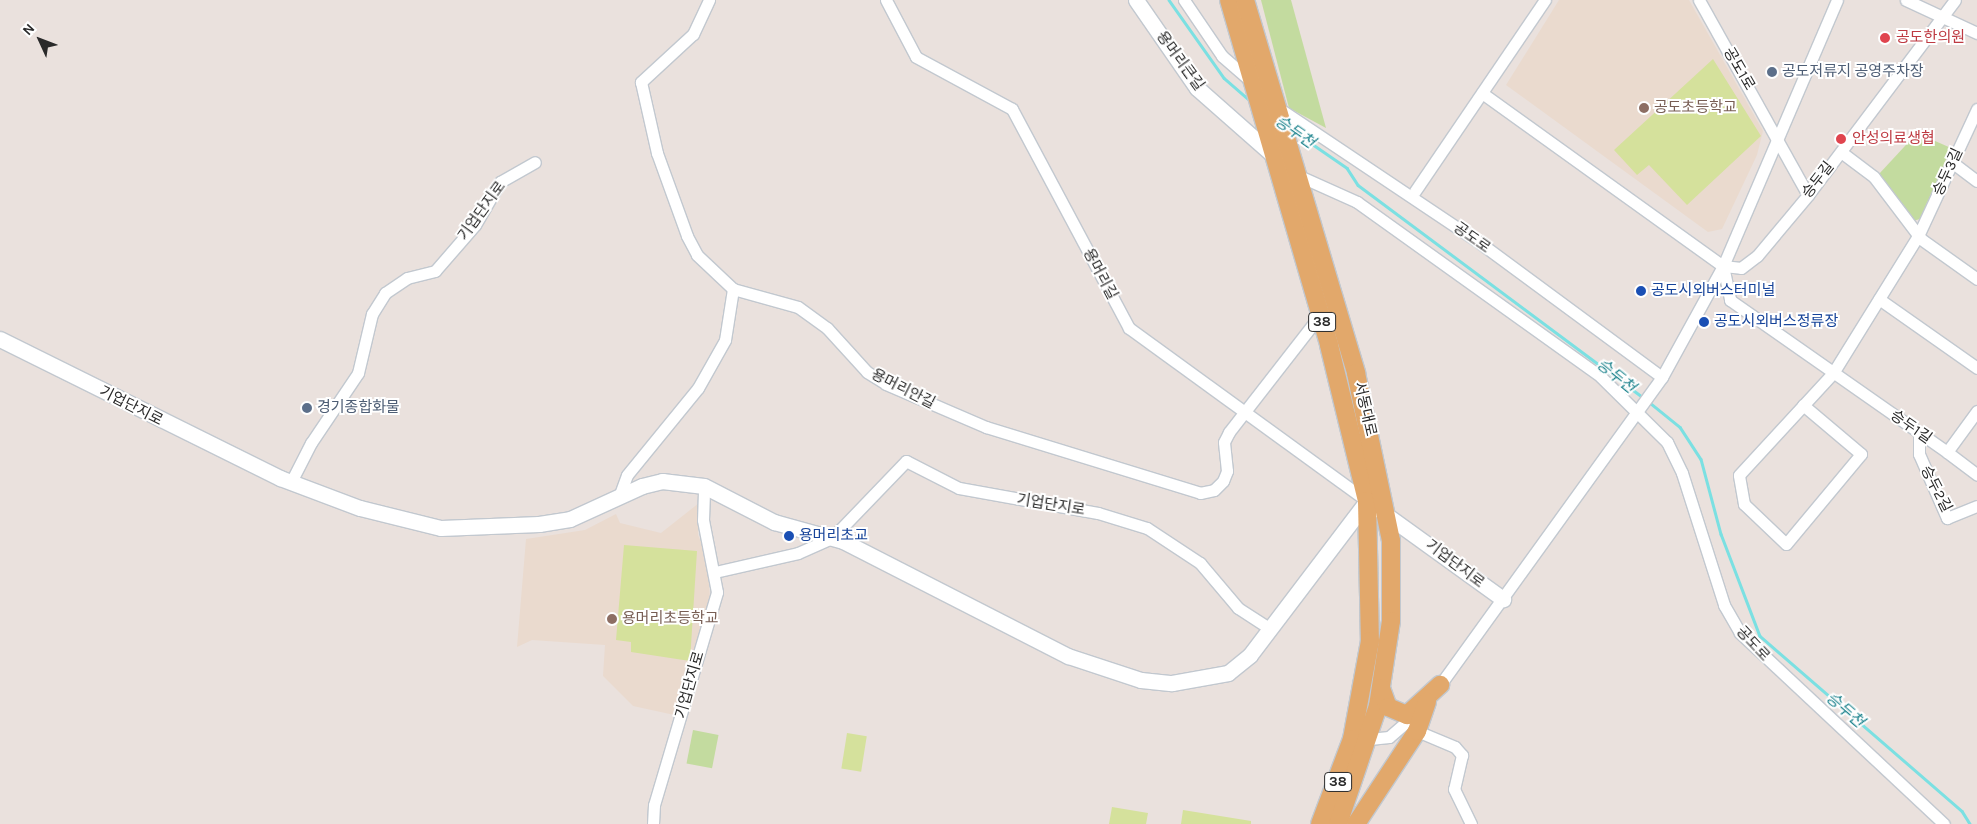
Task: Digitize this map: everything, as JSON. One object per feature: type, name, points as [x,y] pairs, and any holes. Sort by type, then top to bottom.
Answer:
[{"type":"main road","name":"서동대로","points":[[1229,0],[1251,84],[1320,315],[1367,500],[1370,641],[1360,739],[1338,824]]},
{"type":"main road","name":"서동대로","points":[[1245,0],[1356,373],[1391,541],[1391,621],[1380,688],[1360,739],[1320,824]]},
{"type":"main road","points":[[1380,688],[1388,707],[1407,715],[1440,685]]},
{"type":"main road","points":[[1356,824],[1418,732],[1427,702]]},
{"type":"street","name":"용머리안길","points":[[709,0],[692,34],[641,82],[657,153],[687,236],[697,255],[733,289],[798,307],[827,328],[867,372],[923,401],[986,427],[1185,490],[1214,490],[1223,481],[1227,471],[1224,442],[1243,414],[1320,315]]},
{"type":"street","name":"용머리큰길","points":[[1136,0],[1197,88],[1272,150]]},
{"type":"street","points":[[1184,0],[1222,56],[1251,84]]},
{"type":"street","points":[[1415,191],[1545,0]]},
{"type":"street","name":"공도1로","points":[[1699,0],[1779,138]]},
{"type":"street","points":[[1360,739],[1402,729],[1427,702],[1659,382],[1722,266],[1779,138],[1837,0]]},
{"type":"street","points":[[1906,0],[1977,33]]},
{"type":"street","name":"승두길","points":[[1722,266],[1741,268],[1757,256],[1841,152],[1955,0]]},
{"type":"street","name":"용머리길","points":[[889,1],[916,57],[1012,108],[1129,328],[1243,414],[1367,500]]},
{"type":"street","points":[[1482,93],[1722,266]]},
{"type":"street","name":"승두3길","points":[[1918,236],[1977,109]]},
{"type":"street","name":"공도로","points":[[1278,111],[1476,240],[1659,382]]},
{"type":"street","points":[[1779,138],[1808,194]]},
{"type":"street","points":[[1841,152],[1874,177],[1918,236],[1977,279]]},
{"type":"street","name":"기업단지로","points":[[291,482],[311,443],[358,373],[372,314],[385,293],[407,278],[435,271],[475,225],[500,182],[535,162]]},
{"type":"street","points":[[1952,164],[1977,181]]},
{"type":"street","name":"공도로","points":[[1295,169],[1357,202],[1600,377],[1639,411],[1668,442],[1678,465],[1724,605],[1740,633],[1944,824]]},
{"type":"street","points":[[1803,405],[1861,454],[1786,544],[1744,504],[1739,475],[1803,405],[1833,373],[1918,236]]},
{"type":"street","name":"승두1길","points":[[1722,266],[1730,300],[1947,452],[1977,411]]},
{"type":"street","points":[[619,497],[627,475],[698,388],[725,340],[733,289]]},
{"type":"street","points":[[1878,299],[1977,368]]},
{"type":"street","name":"기업단지로","points":[[0,338],[166,425],[291,482],[360,508],[440,528],[570,519],[619,497],[662,482],[704,486],[774,522],[832,538],[1068,656],[1141,680],[1172,683],[1228,674],[1270,629],[1367,500],[1386,512],[1502,599]]},
{"type":"street","name":"승두2길","points":[[1919,433],[1919,454],[1947,518],[1977,506]]},
{"type":"street","points":[[1947,452],[1977,475]]},
{"type":"street","name":"기업단지로","points":[[832,538],[906,461],[959,488],[1098,513],[1147,528],[1200,563],[1238,608],[1270,629]]},
{"type":"street","name":"기업단지로","points":[[653,824],[654,805],[717,592],[715,572],[703,520],[704,486]]},
{"type":"street","points":[[715,572],[798,553],[832,538]]},
{"type":"street","points":[[1418,732],[1455,747],[1462,755],[1454,789],[1471,824]]},
{"type":"shaded area","name":"공도초등학교","points":[[1559,0],[1689,0],[1763,131],[1757,155],[1722,229],[1708,232],[1506,85]]},
{"type":"shaded area","name":"용머리초등학교","points":[[699,503],[698,535],[707,557],[710,599],[679,716],[633,706],[603,676],[605,645],[532,640],[517,647],[526,539],[585,530],[616,514],[620,523],[661,533]]},
{"type":"green space","points":[[1261,0],[1291,0],[1326,128],[1289,108]]},
{"type":"green space","points":[[1713,59],[1761,136],[1687,205],[1649,165],[1637,175],[1614,150]]},
{"type":"green space","points":[[1917,133],[1951,148],[1920,219],[1913,221],[1879,174]]},
{"type":"green space","points":[[624,545],[697,551],[690,661],[631,652],[631,642],[616,640]]},
{"type":"green space","points":[[693,730],[719,735],[712,768],[687,763]]},
{"type":"green space","points":[[847,733],[867,736],[861,772],[841,769]]},
{"type":"green space","points":[[1112,807],[1148,813],[1146,824],[1109,824]]},
{"type":"green space","points":[[1183,810],[1251,821],[1251,824],[1181,824]]},
{"type":"waterway","name":"승두천","points":[[1169,0],[1224,78],[1250,101]]},
{"type":"waterway","name":"승두천","points":[[1292,130],[1347,168],[1358,185],[1642,397]]},
{"type":"waterway","name":"승두천","points":[[1649,402],[1680,427],[1701,459],[1721,534],[1760,636],[1962,811],[1970,824]]},
{"type":"place","name":"공도한의원","points":[[1885,38]]},
{"type":"place","name":"공도저류지 공영주차장","points":[[1772,72]]},
{"type":"place","name":"공도초등학교","points":[[1644,108]]},
{"type":"place","name":"안성의료생협","points":[[1841,139]]},
{"type":"place","name":"공도시외버스터미널","points":[[1641,291]]},
{"type":"place","name":"공도시외버스정류장","points":[[1704,322]]},
{"type":"place","name":"경기종합화물","points":[[307,408]]},
{"type":"place","name":"용머리초교","points":[[789,536]]},
{"type":"place","name":"용머리초등학교","points":[[612,619]]}]
